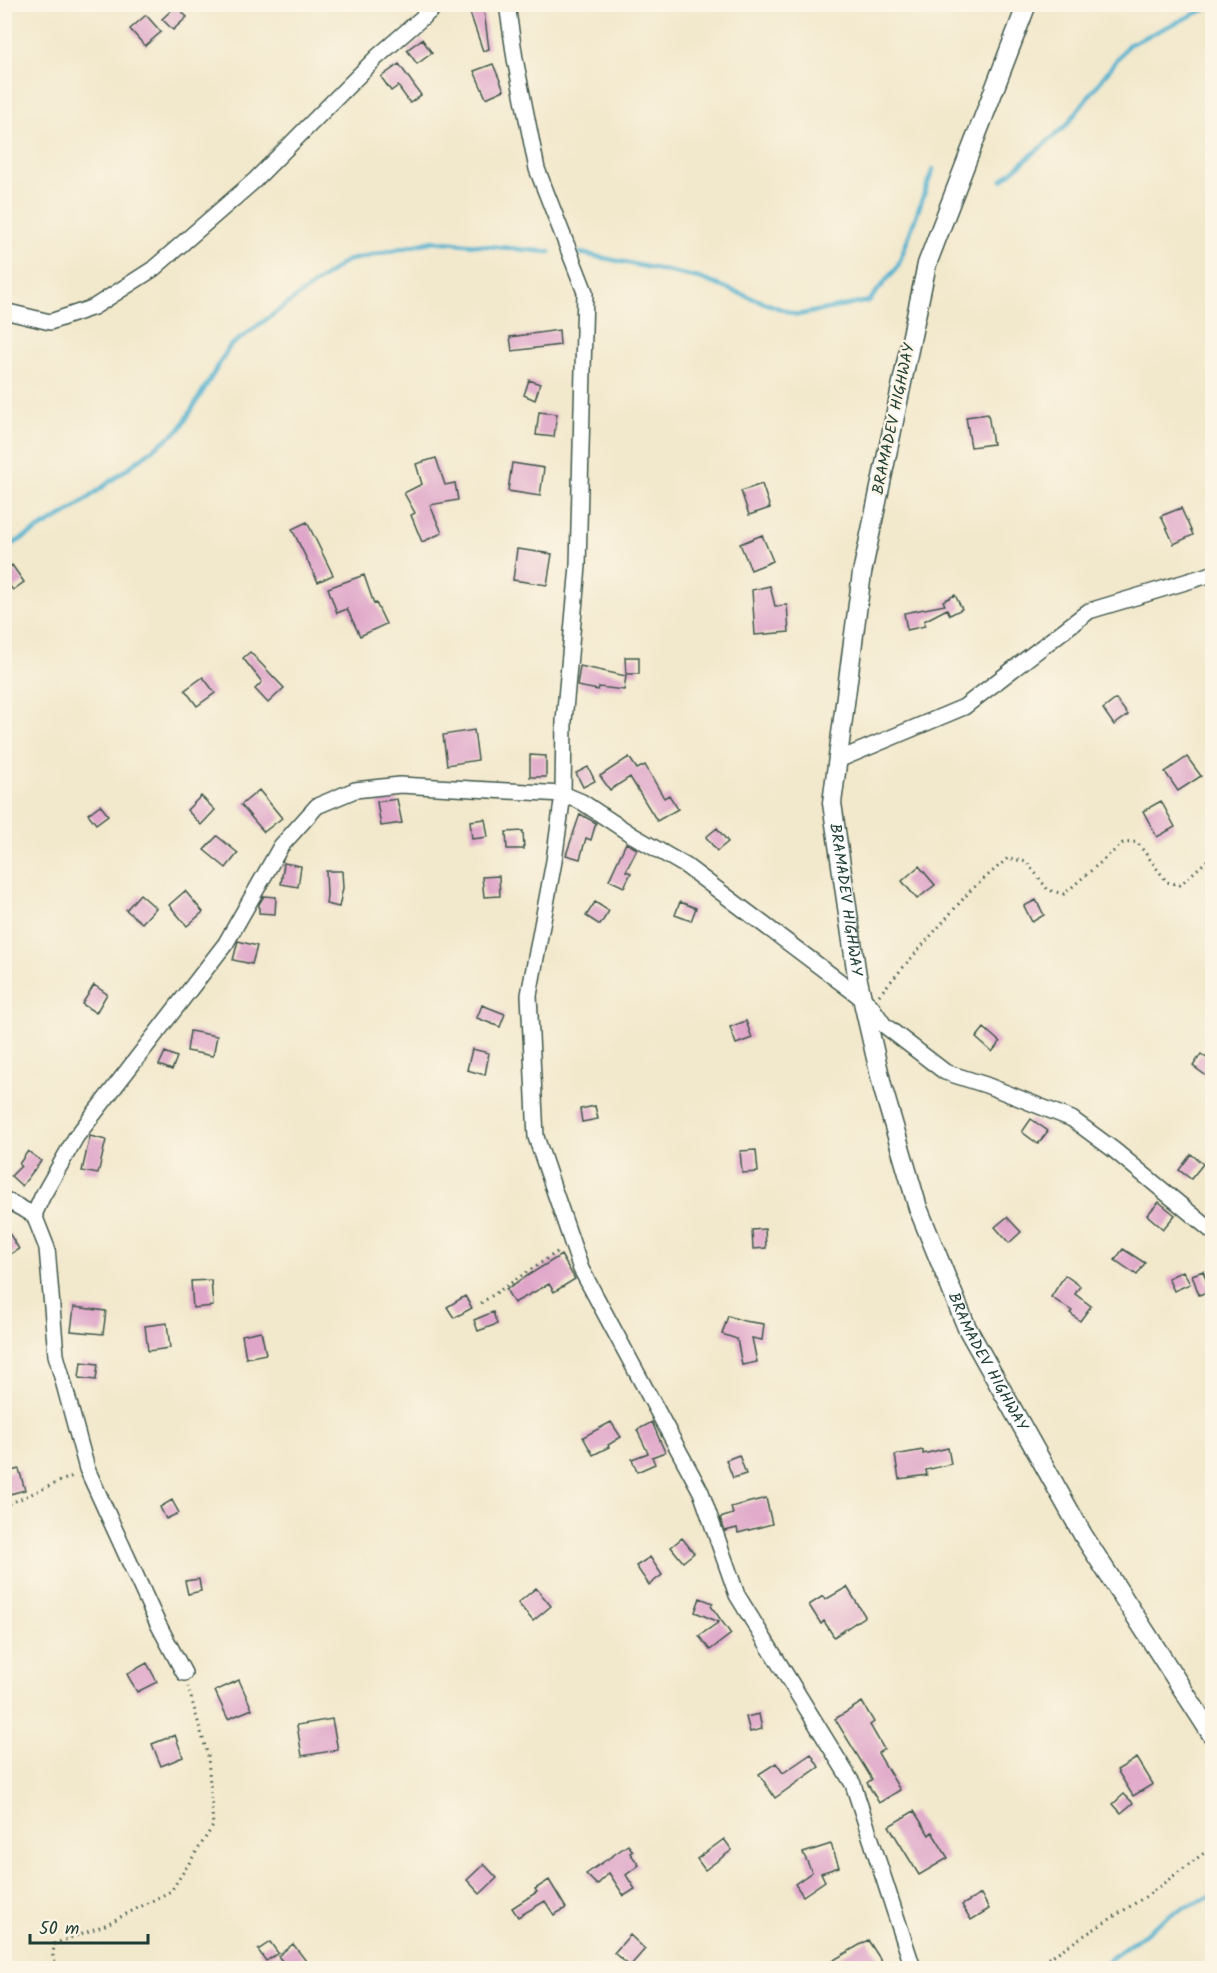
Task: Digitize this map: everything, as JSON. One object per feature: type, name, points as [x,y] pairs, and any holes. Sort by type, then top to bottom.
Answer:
[{"type":"street","points":[[4,311],[50,322],[94,307],[153,269],[254,181],[377,57],[438,4]]},
{"type":"street","points":[[507,4],[537,170],[585,292],[578,566],[564,722],[563,794],[554,861],[529,995],[536,1137],[581,1269],[701,1491],[737,1595],[853,1784],[913,1968]]},
{"type":"street","name":"BRAMADEV HIGHWAY","points":[[1027,4],[927,264],[862,573],[832,803],[857,976],[867,1003],[883,1089],[918,1208],[967,1328],[1083,1535],[1212,1735]]},
{"type":"street","points":[[838,760],[964,707],[1089,611],[1212,574]]},
{"type":"street","points":[[34,1215],[76,1137],[226,943],[281,846],[317,806],[355,790],[400,785],[563,794],[582,802],[632,835],[686,866],[867,1003],[884,1025],[945,1072],[986,1085],[1072,1119],[1114,1150],[1212,1231]]},
{"type":"street","points":[[4,1199],[34,1215],[47,1248],[56,1355],[87,1469],[157,1622],[184,1673]]},
{"type":"path","points":[[867,1003],[970,891],[1008,858],[1027,862],[1048,890],[1064,894],[1124,843],[1137,842],[1167,882],[1180,885],[1212,856]]},
{"type":"path","points":[[481,1303],[572,1243]]},
{"type":"path","points":[[4,1506],[87,1469]]},
{"type":"path","points":[[56,1968],[53,1956],[54,1944],[105,1925],[171,1891],[213,1826],[208,1756],[184,1673]]},
{"type":"path","points":[[1033,1968],[1148,1894],[1212,1847]]},
{"type":"building","points":[[467,4],[483,4],[489,49],[483,51]]},
{"type":"building","points":[[176,6],[187,17],[173,30],[162,19]]},
{"type":"building","points":[[146,15],[161,32],[145,46],[130,29]]},
{"type":"building","points":[[422,39],[432,53],[417,64],[407,50]]},
{"type":"building","points":[[399,64],[421,95],[410,103],[398,86],[391,91],[381,77]]},
{"type":"building","points":[[493,64],[504,90],[486,98],[474,71]]},
{"type":"building","points":[[559,330],[560,345],[512,351],[510,337]]},
{"type":"building","points":[[529,380],[540,384],[535,400],[524,395]]},
{"type":"building","points":[[539,412],[557,414],[554,437],[536,435]]},
{"type":"building","points":[[988,414],[993,444],[971,447],[966,417]]},
{"type":"building","points":[[436,458],[445,485],[455,483],[458,500],[430,505],[442,533],[422,542],[411,515],[415,513],[404,493],[422,484],[416,464]]},
{"type":"building","points":[[512,463],[544,468],[540,496],[508,491]]},
{"type":"building","points":[[762,484],[770,508],[749,515],[741,491]]},
{"type":"building","points":[[1181,508],[1193,535],[1174,544],[1161,516]]},
{"type":"building","points":[[307,522],[333,575],[318,582],[292,529]]},
{"type":"building","points":[[762,535],[773,561],[751,570],[740,544]]},
{"type":"building","points":[[517,549],[552,554],[547,585],[513,580]]},
{"type":"building","points":[[12,565],[24,582],[13,590],[4,579],[4,571]]},
{"type":"building","points":[[364,575],[374,604],[376,603],[386,624],[360,636],[347,609],[337,613],[328,588]]},
{"type":"building","points":[[770,586],[775,606],[787,605],[789,632],[755,635],[752,590]]},
{"type":"building","points":[[955,595],[962,609],[950,615],[947,609],[924,621],[925,626],[907,630],[904,613],[945,605],[943,601]]},
{"type":"building","points":[[250,652],[284,688],[268,703],[255,689],[262,682],[243,658]]},
{"type":"building","points":[[625,657],[639,657],[639,674],[626,674]]},
{"type":"building","points":[[580,666],[626,676],[624,690],[599,687],[598,690],[577,686]]},
{"type":"building","points":[[203,677],[215,693],[197,706],[185,690]]},
{"type":"building","points":[[1116,699],[1128,715],[1114,725],[1103,709]]},
{"type":"building","points":[[474,730],[478,760],[447,765],[443,735]]},
{"type":"building","points":[[530,755],[546,756],[546,777],[530,777]]},
{"type":"building","points":[[629,757],[637,769],[645,765],[664,798],[669,795],[678,809],[657,821],[630,777],[610,790],[600,776]]},
{"type":"building","points":[[1187,757],[1201,776],[1178,791],[1165,772]]},
{"type":"building","points":[[588,767],[595,781],[583,787],[576,773]]},
{"type":"building","points":[[259,790],[282,818],[264,832],[241,805]]},
{"type":"building","points":[[201,796],[215,810],[201,825],[187,810]]},
{"type":"building","points":[[397,799],[402,823],[381,826],[377,802]]},
{"type":"building","points":[[1161,801],[1175,827],[1157,837],[1143,811]]},
{"type":"building","points":[[100,805],[108,815],[96,824],[88,814]]},
{"type":"building","points":[[580,814],[596,823],[591,840],[586,838],[580,859],[566,855]]},
{"type":"building","points":[[485,819],[488,837],[472,839],[470,821]]},
{"type":"building","points":[[717,828],[728,842],[717,851],[706,837]]},
{"type":"building","points":[[523,831],[524,849],[507,849],[506,832]]},
{"type":"building","points":[[217,836],[238,853],[226,868],[204,850]]},
{"type":"building","points":[[626,843],[637,849],[626,871],[631,873],[624,887],[609,880]]},
{"type":"building","points":[[284,863],[301,866],[298,887],[281,884]]},
{"type":"building","points":[[919,866],[935,885],[917,899],[902,881]]},
{"type":"building","points":[[326,871],[342,871],[343,888],[339,907],[326,904]]},
{"type":"building","points":[[499,876],[500,896],[484,897],[482,877]]},
{"type":"building","points":[[185,891],[203,912],[187,926],[169,905]]},
{"type":"building","points":[[140,894],[156,908],[142,923],[126,910]]},
{"type":"building","points":[[264,896],[276,897],[275,914],[259,913],[259,904]]},
{"type":"building","points":[[1036,900],[1044,915],[1032,922],[1024,906]]},
{"type":"building","points":[[595,902],[609,911],[600,925],[586,916]]},
{"type":"building","points":[[680,902],[696,908],[691,921],[675,915]]},
{"type":"building","points":[[238,941],[257,946],[252,964],[233,960]]},
{"type":"building","points":[[94,985],[107,994],[96,1013],[82,1004]]},
{"type":"building","points":[[482,1005],[505,1014],[500,1027],[477,1018]]},
{"type":"building","points":[[746,1021],[752,1038],[736,1044],[730,1027]]},
{"type":"building","points":[[984,1028],[1000,1042],[992,1052],[976,1038]]},
{"type":"building","points":[[190,1031],[217,1036],[213,1056],[187,1051]]},
{"type":"building","points":[[472,1049],[489,1053],[485,1075],[467,1070]]},
{"type":"building","points":[[165,1052],[177,1057],[172,1070],[159,1065]]},
{"type":"building","points":[[1201,1054],[1212,1062],[1212,1080],[1193,1066]]},
{"type":"building","points":[[595,1106],[598,1119],[582,1122],[580,1109]]},
{"type":"building","points":[[1031,1119],[1048,1131],[1038,1144],[1022,1132]]},
{"type":"building","points":[[90,1136],[106,1140],[98,1174],[82,1171]]},
{"type":"building","points":[[756,1150],[758,1172],[742,1173],[740,1151]]},
{"type":"building","points":[[28,1151],[41,1161],[22,1186],[11,1176],[21,1166],[19,1164]]},
{"type":"building","points":[[1191,1154],[1203,1164],[1191,1179],[1179,1170]]},
{"type":"building","points":[[1159,1202],[1175,1215],[1163,1229],[1147,1215]]},
{"type":"building","points":[[1007,1217],[1021,1232],[1009,1243],[995,1227]]},
{"type":"building","points":[[4,1225],[19,1249],[4,1258]]},
{"type":"building","points":[[765,1229],[766,1248],[753,1249],[752,1230]]},
{"type":"building","points":[[1123,1249],[1145,1263],[1137,1275],[1115,1260]]},
{"type":"building","points":[[561,1255],[575,1279],[554,1292],[549,1284],[514,1303],[506,1289]]},
{"type":"building","points":[[1183,1271],[1190,1284],[1174,1291],[1168,1278]]},
{"type":"building","points":[[1203,1271],[1210,1291],[1199,1295],[1192,1275]]},
{"type":"building","points":[[1065,1275],[1080,1286],[1075,1294],[1091,1306],[1080,1321],[1070,1313],[1072,1311],[1051,1297]]},
{"type":"building","points":[[211,1280],[213,1306],[193,1308],[191,1281]]},
{"type":"building","points":[[465,1296],[472,1308],[454,1318],[447,1307]]},
{"type":"building","points":[[74,1307],[106,1311],[103,1334],[71,1331]]},
{"type":"building","points":[[493,1312],[497,1324],[478,1331],[474,1320]]},
{"type":"building","points":[[728,1316],[764,1324],[762,1340],[752,1338],[757,1362],[742,1365],[737,1339],[722,1334]]},
{"type":"building","points":[[167,1323],[170,1348],[148,1351],[145,1326]]},
{"type":"building","points":[[261,1331],[266,1354],[246,1358],[242,1335]]},
{"type":"building","points":[[81,1362],[98,1364],[96,1380],[79,1378]]},
{"type":"building","points":[[611,1422],[621,1437],[608,1445],[609,1447],[593,1455],[583,1437]]},
{"type":"building","points":[[652,1422],[665,1452],[652,1457],[655,1464],[637,1472],[632,1459],[648,1453],[637,1430]]},
{"type":"building","points":[[948,1448],[951,1464],[926,1470],[927,1475],[899,1479],[895,1455],[923,1450],[923,1454]]},
{"type":"building","points":[[739,1455],[746,1474],[733,1478],[726,1460]]},
{"type":"building","points":[[19,1469],[25,1490],[10,1494],[4,1473]]},
{"type":"building","points":[[766,1498],[772,1524],[738,1533],[737,1528],[725,1531],[720,1518],[733,1514],[731,1507]]},
{"type":"building","points":[[172,1500],[179,1513],[166,1519],[160,1507]]},
{"type":"building","points":[[682,1538],[694,1553],[683,1562],[671,1547]]},
{"type":"building","points":[[650,1557],[662,1575],[649,1585],[636,1566]]},
{"type":"building","points":[[199,1579],[201,1591],[188,1594],[185,1581]]},
{"type":"building","points":[[847,1587],[865,1616],[834,1637],[824,1621],[821,1624],[809,1605],[823,1596],[825,1600]]},
{"type":"building","points":[[536,1588],[551,1606],[533,1621],[518,1603]]},
{"type":"building","points":[[700,1598],[713,1603],[711,1606],[731,1634],[710,1650],[699,1636],[719,1622],[695,1612]]},
{"type":"building","points":[[147,1663],[157,1682],[137,1692],[127,1674]]},
{"type":"building","points":[[239,1680],[252,1709],[228,1719],[215,1691]]},
{"type":"building","points":[[862,1702],[874,1722],[870,1725],[884,1749],[878,1753],[900,1790],[879,1803],[867,1783],[872,1779],[835,1719]]},
{"type":"building","points":[[759,1714],[762,1729],[750,1732],[746,1717]]},
{"type":"building","points":[[332,1719],[338,1750],[302,1756],[297,1725]]},
{"type":"building","points":[[175,1735],[183,1757],[161,1766],[152,1744]]},
{"type":"building","points":[[811,1754],[819,1767],[775,1798],[759,1774],[776,1763],[783,1773]]},
{"type":"building","points":[[1137,1758],[1153,1784],[1133,1796],[1117,1770]]},
{"type":"building","points":[[1124,1794],[1133,1803],[1121,1813],[1113,1804]]},
{"type":"building","points":[[914,1811],[929,1835],[932,1832],[948,1858],[919,1875],[889,1826]]},
{"type":"building","points":[[724,1839],[732,1850],[705,1870],[697,1859]]},
{"type":"building","points":[[831,1844],[839,1867],[821,1873],[825,1881],[803,1896],[795,1884],[812,1872],[803,1853]]},
{"type":"building","points":[[628,1845],[633,1851],[630,1853],[639,1865],[626,1875],[635,1889],[624,1896],[609,1873],[597,1885],[586,1874]]},
{"type":"building","points":[[484,1864],[497,1878],[480,1894],[467,1880]]},
{"type":"building","points":[[549,1880],[566,1908],[554,1915],[545,1901],[518,1917],[512,1908],[537,1892],[535,1889]]},
{"type":"building","points":[[981,1894],[989,1909],[971,1920],[962,1905]]},
{"type":"building","points":[[630,1935],[645,1949],[630,1966],[614,1953]]},
{"type":"building","points":[[868,1940],[886,1968],[820,1968]]},
{"type":"building","points":[[270,1942],[278,1953],[266,1961],[258,1950]]},
{"type":"building","points":[[293,1944],[306,1961],[296,1968],[288,1968],[278,1956]]},
{"type":"waterway","points":[[1002,180],[1066,126],[1128,45],[1212,6]]},
{"type":"waterway","points":[[580,253],[699,278],[797,315],[869,301],[898,266],[933,169]]},
{"type":"waterway","points":[[4,549],[72,510],[180,429],[230,346],[346,261],[434,241],[550,252]]},
{"type":"waterway","points":[[1098,1968],[1171,1914],[1212,1896]]}]
